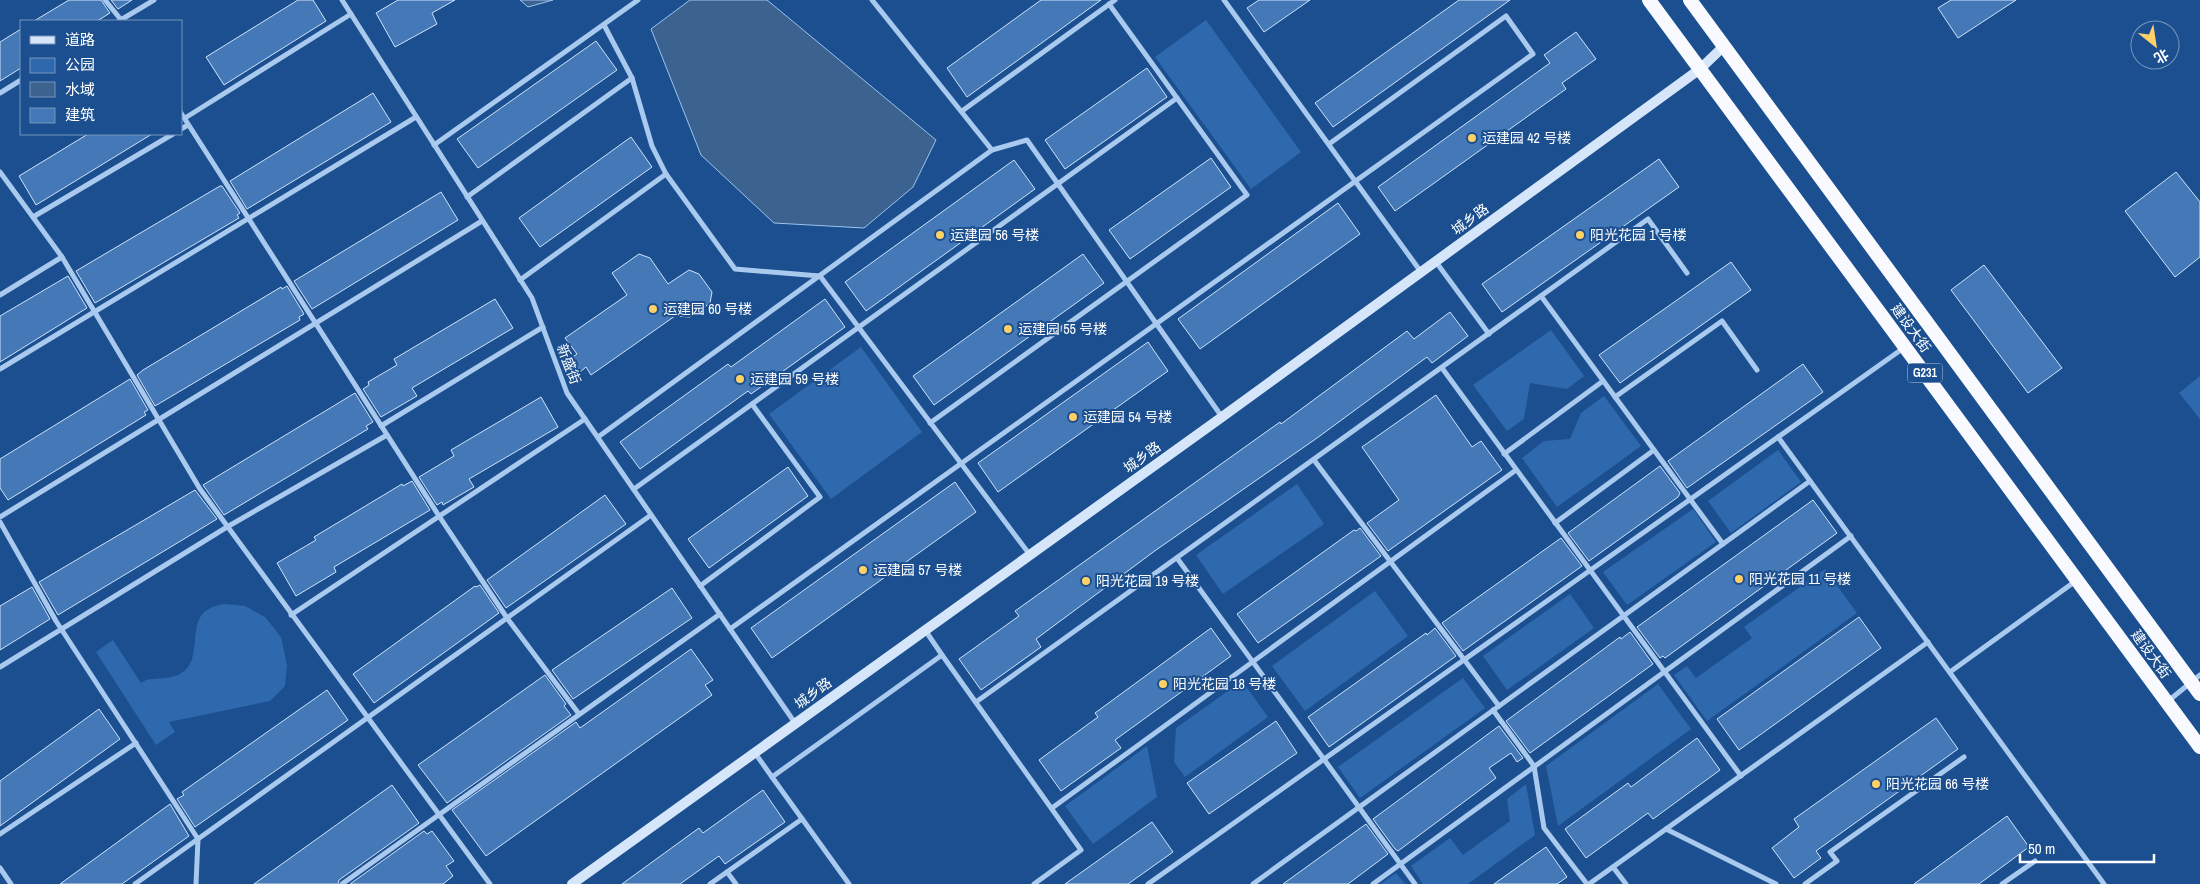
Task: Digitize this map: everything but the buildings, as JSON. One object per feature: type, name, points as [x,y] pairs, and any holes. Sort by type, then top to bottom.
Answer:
[{"type":"highway","name":"建设大街","points":[[1649,0],[2200,747]]},
{"type":"highway","name":"建设大街","points":[[1690,0],[2196,679],[2200,694]]},
{"type":"main road","name":"城乡路","points":[[572,884],[1436,262],[1700,69],[1724,46]]},
{"type":"street","points":[[105,0],[120,20]]},
{"type":"street","points":[[123,20],[154,0]]},
{"type":"street","name":"新盛街","points":[[342,0],[532,298],[567,392],[795,724]]},
{"type":"street","points":[[434,145],[638,0]]},
{"type":"street","points":[[872,0],[992,150]]},
{"type":"street","points":[[962,111],[1115,0]]},
{"type":"street","points":[[1224,0],[1422,272]]},
{"type":"street","points":[[930,423],[1247,195],[1109,4]]},
{"type":"street","points":[[351,14],[183,116],[439,516],[507,618],[578,714]]},
{"type":"street","points":[[730,629],[1533,54],[1506,16],[1329,144]]},
{"type":"street","points":[[604,25],[632,78],[652,146],[666,174],[735,269],[820,276],[1030,555]]},
{"type":"street","points":[[468,197],[632,78]]},
{"type":"street","points":[[0,93],[20,81]]},
{"type":"street","points":[[634,489],[1177,98]]},
{"type":"street","points":[[0,369],[416,117]]},
{"type":"street","points":[[182,128],[188,125]]},
{"type":"street","points":[[33,217],[171,135]]},
{"type":"street","points":[[598,437],[992,150],[1027,140],[1222,417]]},
{"type":"street","points":[[0,172],[62,257],[200,490],[490,884]]},
{"type":"street","points":[[520,280],[666,174]]},
{"type":"street","points":[[976,702],[1648,219],[1687,273]]},
{"type":"street","points":[[0,517],[482,220]]},
{"type":"street","points":[[0,294],[62,257]]},
{"type":"street","points":[[1436,262],[1490,334]]},
{"type":"street","points":[[1541,296],[1723,544]]},
{"type":"street","points":[[1615,397],[1722,321],[1757,370]]},
{"type":"street","points":[[382,426],[543,327]]},
{"type":"street","points":[[1148,884],[1905,347]]},
{"type":"street","points":[[1442,368],[1741,776]]},
{"type":"street","points":[[1504,454],[1603,381]]},
{"type":"street","points":[[700,586],[820,497],[752,404]]},
{"type":"street","points":[[291,615],[585,419]]},
{"type":"street","points":[[0,667],[227,527],[387,435]]},
{"type":"street","points":[[1778,436],[2104,884]]},
{"type":"street","points":[[1555,523],[1654,450]]},
{"type":"street","points":[[1314,460],[1499,706]]},
{"type":"street","points":[[1052,808],[1516,470]]},
{"type":"street","points":[[1253,884],[1810,481]]},
{"type":"street","points":[[136,884],[651,515]]},
{"type":"street","points":[[0,522],[61,629],[198,839],[196,884]]},
{"type":"street","points":[[1373,884],[1851,536]]},
{"type":"street","points":[[1177,558],[1415,884]]},
{"type":"street","points":[[1950,672],[2077,580]]},
{"type":"street","points":[[342,884],[720,614]]},
{"type":"street","points":[[925,630],[1081,850],[1034,884]]},
{"type":"street","points":[[1494,710],[1534,766],[1544,828],[1588,884],[1928,642]]},
{"type":"street","points":[[772,777],[942,655]]},
{"type":"street","points":[[2167,702],[2196,679]]},
{"type":"street","points":[[0,834],[136,743]]},
{"type":"street","points":[[755,753],[849,884]]},
{"type":"street","points":[[1805,884],[1837,861],[1830,852],[1964,757]]},
{"type":"street","points":[[710,884],[802,819]]},
{"type":"street","points":[[1666,829],[1776,884]]},
{"type":"street","points":[[2002,884],[2035,861]]},
{"type":"street","points":[[1613,867],[1626,884]]},
{"type":"street","points":[[0,868],[11,884]]},
{"type":"street","points":[[727,872],[736,884]]},
{"type":"green space","points":[[1206,20],[1301,152],[1251,189],[1155,57]]},
{"type":"green space","points":[[1551,330],[1584,376],[1567,389],[1530,383],[1524,419],[1507,431],[1473,385]]},
{"type":"green space","points":[[861,347],[922,432],[831,499],[769,414]]},
{"type":"green space","points":[[2200,376],[2200,419],[2179,393]]},
{"type":"green space","points":[[1604,396],[1641,446],[1557,507],[1522,458],[1544,441],[1570,439],[1581,413]]},
{"type":"green space","points":[[1778,450],[1801,482],[1731,533],[1708,501]]},
{"type":"green space","points":[[1297,484],[1324,524],[1223,594],[1196,555]]},
{"type":"green space","points":[[1693,509],[1716,542],[1627,605],[1603,572]]},
{"type":"green space","points":[[1825,569],[1857,613],[1707,721],[1674,675],[1687,666],[1696,678],[1752,638],[1744,627]]},
{"type":"green space","points":[[1375,591],[1408,636],[1305,711],[1272,666]]},
{"type":"green space","points":[[1570,594],[1594,628],[1507,690],[1483,656]]},
{"type":"green space","points":[[224,604],[245,606],[265,617],[281,637],[287,665],[285,686],[270,701],[169,722],[175,732],[156,745],[96,652],[113,640],[141,683],[146,680],[177,676],[187,668],[192,660],[198,622],[202,615],[212,607]]},
{"type":"green space","points":[[1463,678],[1485,708],[1360,798],[1338,767]]},
{"type":"green space","points":[[1242,681],[1268,717],[1185,777],[1174,762],[1176,728]]},
{"type":"green space","points":[[1658,684],[1691,729],[1558,826],[1546,766]]},
{"type":"green space","points":[[1147,746],[1157,797],[1093,844],[1065,806]]},
{"type":"green space","points":[[1526,784],[1535,835],[1468,884],[1423,884],[1411,866],[1450,838],[1463,855],[1510,821],[1507,799]]},
{"type":"green space","points":[[1396,873],[1405,884],[1381,884]]},
{"type":"water","points":[[520,0],[553,0],[528,7]]},
{"type":"water","points":[[690,0],[767,0],[936,140],[913,187],[864,228],[774,223],[701,155],[651,29]]},
{"type":"place","name":"运建园 42 号楼","points":[[1472,138]]},
{"type":"place","name":"运建园 56 号楼","points":[[940,235]]},
{"type":"place","name":"阳光花园 1 号楼","points":[[1580,235]]},
{"type":"place","name":"运建园 60 号楼","points":[[653,309]]},
{"type":"place","name":"运建园 55 号楼","points":[[1008,329]]},
{"type":"place","name":"运建园 59 号楼","points":[[740,379]]},
{"type":"place","name":"运建园 54 号楼","points":[[1073,417]]},
{"type":"place","name":"运建园 57 号楼","points":[[863,570]]},
{"type":"place","name":"阳光花园 11 号楼","points":[[1739,579]]},
{"type":"place","name":"阳光花园 19 号楼","points":[[1086,581]]},
{"type":"place","name":"阳光花园 18 号楼","points":[[1163,684]]},
{"type":"place","name":"阳光花园 66 号楼","points":[[1876,784]]}]
